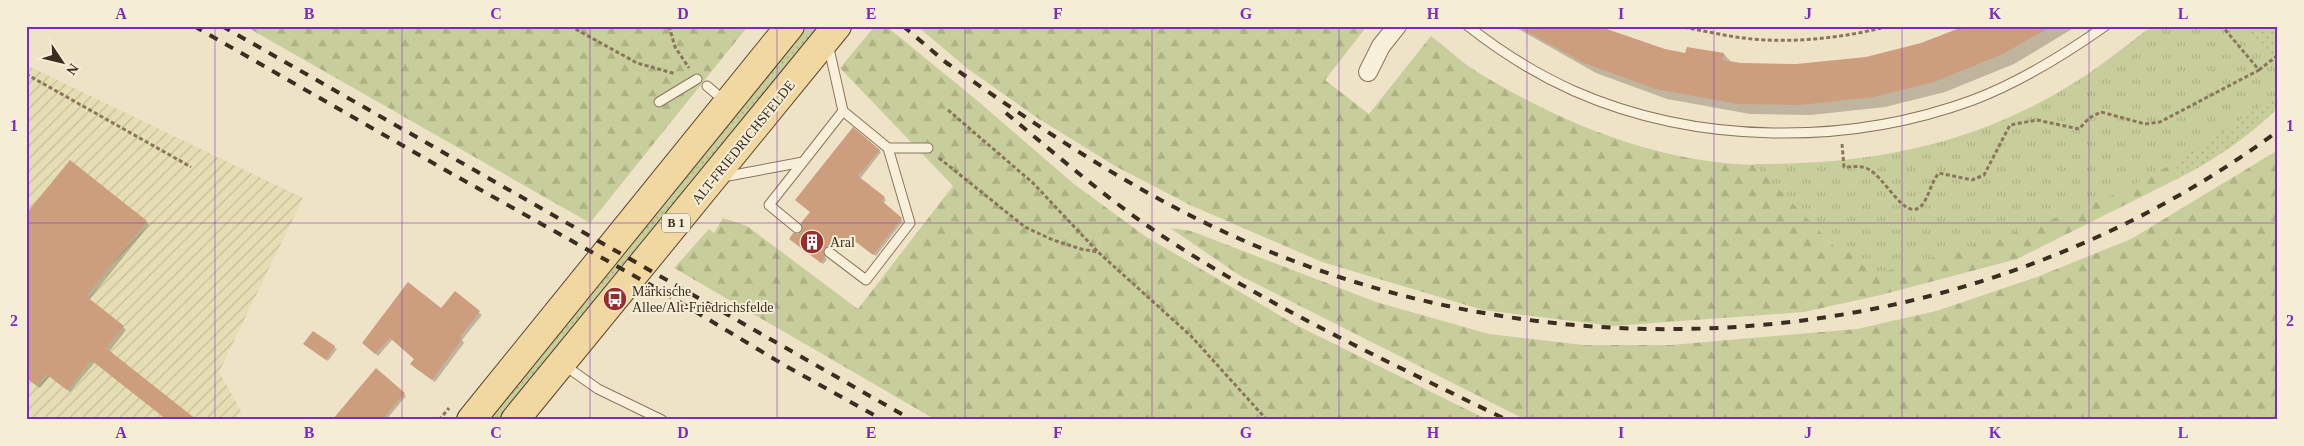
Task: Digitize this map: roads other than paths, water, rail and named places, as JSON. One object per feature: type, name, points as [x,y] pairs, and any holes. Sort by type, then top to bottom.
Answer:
[{"type":"main road","name":"B 1","points":[[471,420],[717,94],[790,26]]},
{"type":"main road","name":"ALT-FRIEDRICHSFELDE","points":[[515,420],[832,33]]},
{"type":"street","points":[[1368,72],[1381,46],[1397,26]]},
{"type":"lane","points":[[1468,26],[1497,49],[1551,79],[1610,105],[1650,117],[1696,126],[1788,132],[1840,130],[1883,124],[1928,114],[1973,100],[2016,81],[2051,62],[2105,26]]},
{"type":"lane","points":[[829,252],[866,280],[910,223],[888,148],[843,112],[832,33]]},
{"type":"lane","points":[[659,102],[697,79]]},
{"type":"lane","points":[[797,228],[768,205],[843,112]]},
{"type":"lane","points":[[888,148],[928,148]]},
{"type":"lane","points":[[712,179],[803,162]]},
{"type":"lane","points":[[562,363],[598,389],[662,420]]},
{"type":"railway","points":[[194,26],[663,292],[784,365],[883,420]]},
{"type":"railway","points":[[222,26],[912,420]]},
{"type":"railway","points":[[903,26],[949,65]]},
{"type":"railway","points":[[944,61],[1020,114],[1098,164],[1178,209],[1261,248],[1389,292],[1520,319],[1652,329],[1785,323],[1916,300],[2042,260],[2164,204],[2278,131]]},
{"type":"railway","points":[[1006,113],[1130,213],[1213,268],[1296,315],[1379,358],[1507,420]]},
{"type":"place","name":"Aral","points":[[812,242]]},
{"type":"place","name":"Märkische Allee/Alt-Friedrichsfelde","points":[[615,299]]}]
